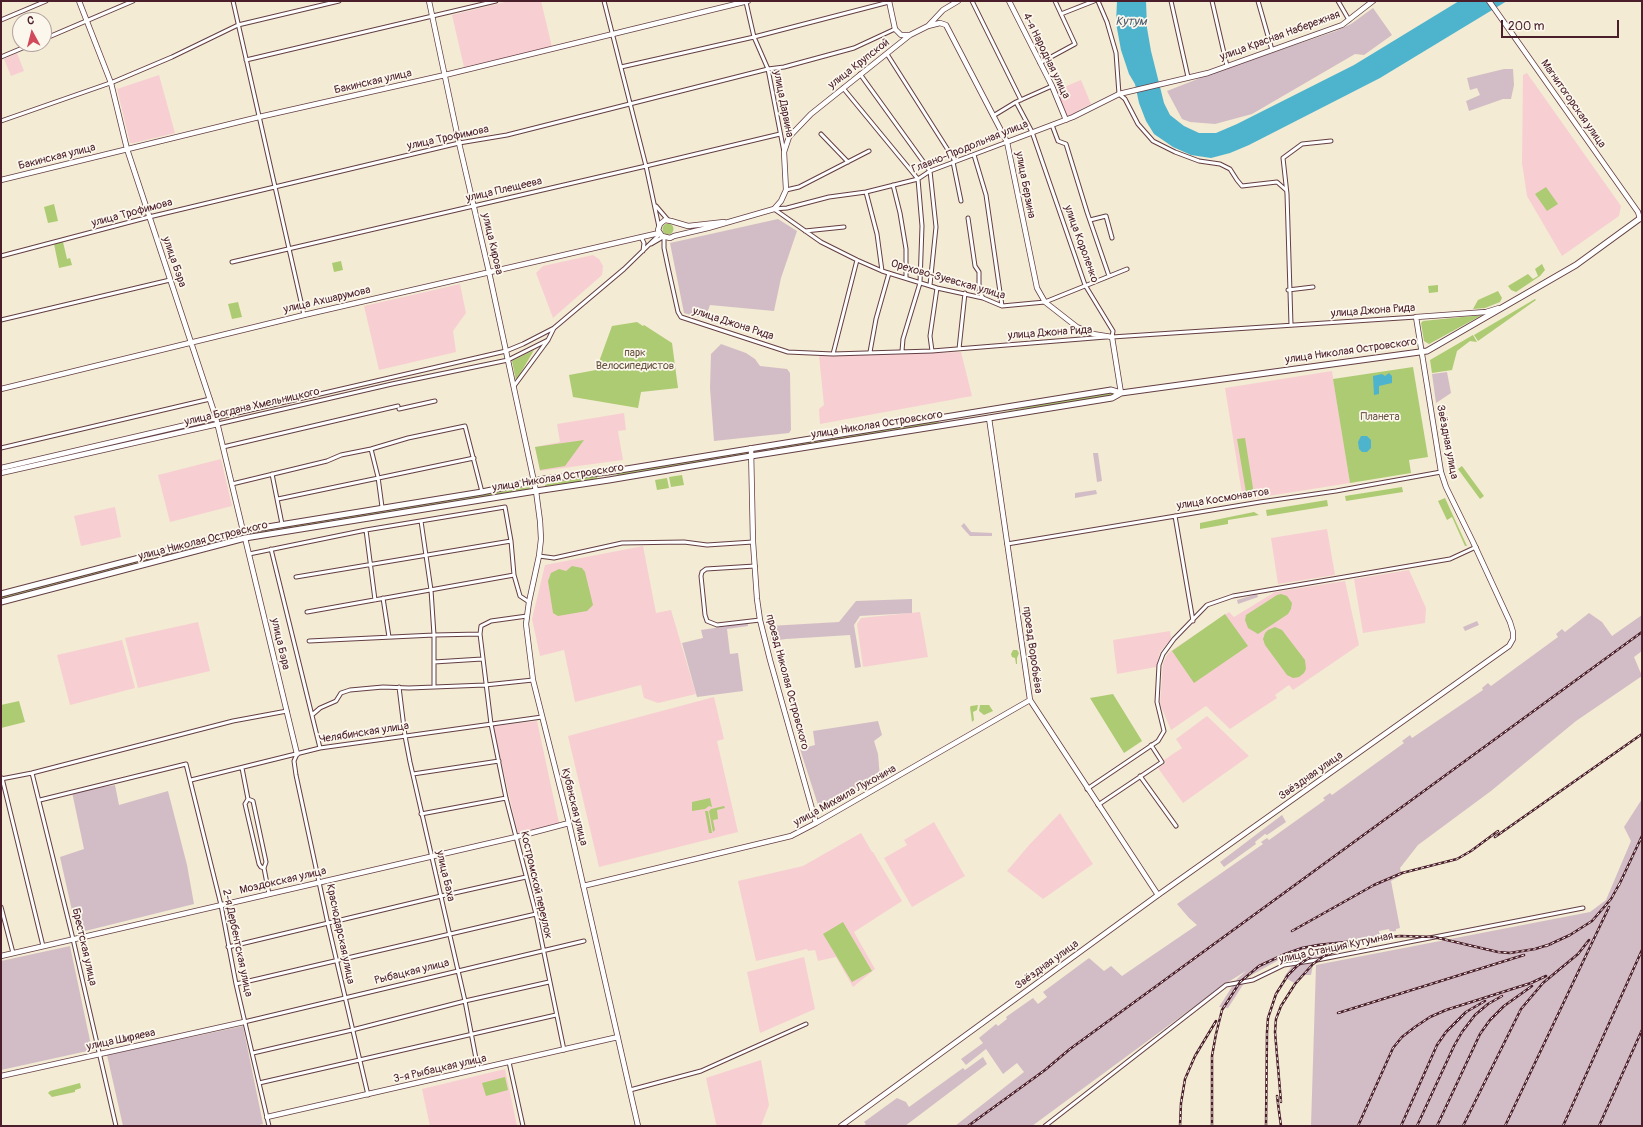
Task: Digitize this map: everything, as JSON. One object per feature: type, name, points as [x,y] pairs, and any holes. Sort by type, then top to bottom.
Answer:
[{"type":"main road","name":"улица Бэра","points":[[79,1],[111,83],[127,149],[218,424],[243,531]]},
{"type":"main road","name":"улица Кирова","points":[[429,1],[458,143],[489,272],[536,490]]},
{"type":"main road","name":"Бакинская улица","points":[[1,180],[259,117],[445,75],[747,1]]},
{"type":"main road","points":[[889,1],[891,18],[895,29],[901,35],[910,35]]},
{"type":"main road","name":"улица Крупской","points":[[784,152],[789,137],[811,114],[910,35],[928,26],[943,10],[958,1]]},
{"type":"main road","name":"4-я Народная улица","points":[[1009,1],[1052,86],[1066,120]]},
{"type":"main road","name":"улица Красная Набережная","points":[[1167,81],[1188,77],[1227,66],[1342,25],[1373,1]]},
{"type":"main road","name":"Магнитогорская улица","points":[[1490,1],[1638,212],[1641,220]]},
{"type":"main road","name":"улица Берзина","points":[[928,26],[940,23],[946,25],[1007,142],[1037,288],[1045,302],[1077,327],[1093,334],[1112,337]]},
{"type":"main road","name":"Главно-Продольная улица","points":[[1007,142],[1066,120],[1119,94],[1167,81]]},
{"type":"main road","name":"улица Дарвина","points":[[784,152],[786,190]]},
{"type":"main road","points":[[724,222],[688,226],[670,221],[662,222],[659,227],[661,236],[670,238],[774,209],[780,202],[786,190]]},
{"type":"main road","name":"улица Николая Островского","points":[[1,602],[245,538],[1112,398],[1121,393],[1427,351],[1576,265],[1641,220]]},
{"type":"main road","points":[[670,221],[676,227],[674,236]]},
{"type":"main road","name":"улица Ахшарумова","points":[[1,390],[304,315],[641,237],[661,236]]},
{"type":"main road","name":"улица Джона Рида","points":[[1416,317],[1486,312],[1505,306]]},
{"type":"main road","name":"Звёздная улица","points":[[841,1126],[1158,895],[1509,646],[1513,639],[1513,632],[1476,547],[1446,487],[1442,472],[1416,317]]},
{"type":"main road","name":"улица Короленко","points":[[1112,337],[1121,393]]},
{"type":"main road","name":"улица Николая Островского","points":[[1,594],[243,531],[282,524],[1111,390],[1121,393]]},
{"type":"main road","points":[[988,410],[989,418]]},
{"type":"main road","points":[[951,416],[952,424]]},
{"type":"main road","name":"улица Богдана Хмельницкого","points":[[1,473],[216,418]]},
{"type":"main road","name":"проезд Воробьёва","points":[[989,418],[1030,700],[1158,895]]},
{"type":"main road","name":"улица Богдана Хмельницкого","points":[[1,468],[218,424]]},
{"type":"main road","name":"проезд Николая Островского","points":[[750,448],[753,542],[760,620],[816,823]]},
{"type":"main road","points":[[608,472],[609,480]]},
{"type":"main road","name":"Кубанская улица","points":[[536,490],[540,521],[539,556],[527,616],[527,636],[533,680],[583,886],[638,1126]]},
{"type":"main road","points":[[243,531],[245,538]]},
{"type":"main road","name":"улица Бэра","points":[[245,538],[297,754]]},
{"type":"main road","name":"улица Михаила Луконина","points":[[583,886],[791,836],[1030,700]]},
{"type":"main road","name":"Моздокская улица","points":[[1,956],[516,837],[568,823]]},
{"type":"main road","name":"улица Ширяева","points":[[1,1076],[244,1022]]},
{"type":"main road","name":"3-я Рыбацкая улица","points":[[267,1117],[618,1037]]},
{"type":"street","points":[[1,20],[46,1]]},
{"type":"street","points":[[52,36],[133,1]]},
{"type":"street","points":[[233,1],[304,315]]},
{"type":"street","points":[[1,121],[111,83],[172,57],[238,25],[339,1]]},
{"type":"street","points":[[246,60],[496,1]]},
{"type":"street","points":[[604,1],[646,166],[659,227]]},
{"type":"street","name":"улица Дарвина","points":[[747,1],[754,37],[768,69],[784,152]]},
{"type":"street","points":[[621,67],[754,37],[889,1]]},
{"type":"street","points":[[972,1],[1021,100]]},
{"type":"street","points":[[1040,62],[1075,44],[1055,1]]},
{"type":"street","points":[[1061,14],[1094,1]]},
{"type":"street","points":[[1098,1],[1116,53],[1119,94],[1125,99],[1138,124],[1153,141],[1174,152],[1230,168],[1242,186],[1277,182],[1286,190]]},
{"type":"street","points":[[1172,1],[1188,77]]},
{"type":"street","points":[[1212,1],[1227,66]]},
{"type":"street","points":[[1258,1],[1272,50]]},
{"type":"street","points":[[1338,1],[1349,20]]},
{"type":"street","name":"улица Трофимова","points":[[1,256],[149,217],[458,143],[507,135],[768,69],[784,68],[854,48],[895,29]]},
{"type":"street","points":[[1,57],[13,52]]},
{"type":"street","points":[[887,54],[954,162],[961,201]]},
{"type":"street","points":[[860,74],[930,171],[936,227],[930,285]]},
{"type":"street","points":[[993,116],[1016,102],[1052,86]]},
{"type":"street","points":[[843,88],[918,178],[922,226],[920,283],[903,340],[902,351]]},
{"type":"street","name":"улица Короленко","points":[[1016,102],[1032,132],[1085,285],[1113,331],[1112,337]]},
{"type":"street","points":[[1052,125],[1058,141],[1066,144],[1090,220],[1110,276]]},
{"type":"street","name":"улица Плещеева","points":[[232,262],[780,134]]},
{"type":"street","points":[[821,134],[848,162]]},
{"type":"street","points":[[1290,325],[1286,190],[1283,158],[1302,144],[1331,141]]},
{"type":"street","name":"Главно-Продольная улица","points":[[774,209],[787,208],[829,197],[866,192],[918,178],[930,171],[1007,142]]},
{"type":"street","points":[[786,190],[799,187],[869,151]]},
{"type":"street","points":[[974,155],[986,195],[1002,306]]},
{"type":"street","points":[[893,185],[906,249],[906,277]]},
{"type":"street","points":[[866,192],[878,234],[882,271]]},
{"type":"street","points":[[654,205],[670,221]]},
{"type":"street","name":"Орехово-Зуевская улица","points":[[774,209],[821,242],[882,271],[906,277],[937,288],[983,298],[1002,306],[1045,302],[1127,269]]},
{"type":"street","points":[[1090,220],[1106,216],[1112,238]]},
{"type":"street","points":[[968,218],[974,266],[979,272],[979,291],[983,298]]},
{"type":"street","points":[[805,231],[844,227]]},
{"type":"street","points":[[514,386],[548,340],[554,328],[661,236]]},
{"type":"street","name":"улица Джона Рида","points":[[661,236],[678,312],[682,317],[788,352],[833,354],[932,351],[1112,337],[1416,317]]},
{"type":"street","points":[[641,237],[644,243],[643,250]]},
{"type":"street","points":[[833,354],[857,260]]},
{"type":"street","points":[[870,352],[876,319],[889,273]]},
{"type":"street","points":[[1,320],[170,280]]},
{"type":"street","points":[[1288,290],[1313,287]]},
{"type":"street","points":[[932,351],[930,336],[937,288]]},
{"type":"street","points":[[959,349],[965,293]]},
{"type":"street","name":"улица Богдана Хмельницкого","points":[[216,418],[506,351],[524,344],[554,328]]},
{"type":"street","name":"улица Богдана Хмельницкого","points":[[218,424],[384,386],[508,360],[548,340]]},
{"type":"street","points":[[1,448],[210,399]]},
{"type":"street","points":[[223,447],[435,400]]},
{"type":"street","points":[[232,484],[327,461],[341,455],[371,449],[408,438],[465,426],[482,492]]},
{"type":"street","points":[[371,449],[378,477],[382,507]]},
{"type":"street","points":[[278,499],[474,458]]},
{"type":"street","name":"улица Космонавтов","points":[[1007,544],[1336,491],[1442,472]]},
{"type":"street","points":[[272,474],[282,524]]},
{"type":"street","points":[[249,554],[366,530],[504,507],[511,541],[514,575],[520,596],[529,602]]},
{"type":"street","points":[[1175,516],[1193,621]]},
{"type":"street","points":[[421,521],[431,590],[434,635],[434,687]]},
{"type":"street","points":[[366,530],[375,600]]},
{"type":"street","points":[[296,578],[370,564],[511,541]]},
{"type":"street","points":[[539,556],[554,558],[626,543],[684,542],[707,545],[753,542]]},
{"type":"street","points":[[1087,789],[1158,741],[1164,731],[1157,702],[1159,665],[1163,654],[1174,639],[1207,605],[1233,596],[1450,559],[1476,547]]},
{"type":"street","points":[[271,549],[320,748]]},
{"type":"street","points":[[755,566],[706,570],[702,572],[705,615],[708,621],[716,625],[760,620]]},
{"type":"street","points":[[307,612],[514,575]]},
{"type":"street","points":[[383,598],[389,637]]},
{"type":"street","points":[[309,641],[480,634],[481,626],[491,621],[527,616]]},
{"type":"street","name":"Костромской переулок","points":[[480,634],[485,685],[498,761],[536,914],[564,1050]]},
{"type":"street","points":[[434,662],[482,659]]},
{"type":"street","points":[[312,715],[320,708],[336,701],[341,693],[350,690],[383,687],[485,685],[533,680]]},
{"type":"street","name":"улица Баха","points":[[399,687],[405,736],[421,814],[450,934],[478,1068]]},
{"type":"street","points":[[43,946],[2,779],[32,773],[233,721],[287,711]]},
{"type":"street","name":"Челябинская улица","points":[[190,780],[320,748],[542,717]]},
{"type":"street","points":[[1098,805],[1162,762],[1151,745]]},
{"type":"street","name":"Краснодарская улица","points":[[297,754],[294,761],[296,775],[336,960],[368,1095]]},
{"type":"street","points":[[413,774],[498,761]]},
{"type":"street","name":"2-я Дербентская улица","points":[[40,800],[186,764],[221,905],[244,1022],[269,1126]]},
{"type":"street","points":[[242,768],[248,799],[245,804],[259,864],[264,868]]},
{"type":"street","name":"Брестская улица","points":[[32,773],[40,800],[116,1126]]},
{"type":"street","points":[[1140,776],[1176,826]]},
{"type":"street","points":[[421,814],[506,798]]},
{"type":"street","points":[[248,799],[253,801],[266,862],[264,868],[269,894]]},
{"type":"street","points":[[228,946],[328,924],[441,896],[526,878]]},
{"type":"street","points":[[1,907],[13,953]]},
{"type":"street","name":"улица Станция Кутумная","points":[[1045,1126],[1226,986],[1253,980],[1284,965],[1583,908]]},
{"type":"street","points":[[236,984],[536,914]]},
{"type":"street","name":"Рыбацкая улица","points":[[244,1022],[584,941]]},
{"type":"street","points":[[252,1053],[549,982]]},
{"type":"street","points":[[259,1083],[556,1015]]},
{"type":"street","points":[[630,1090],[701,1071],[806,1024]]},
{"type":"street","points":[[509,1062],[523,1126]]},
{"type":"shaded area","points":[[509,1],[541,1],[552,47],[464,67],[452,15]]},
{"type":"shaded area","points":[[1373,8],[1392,35],[1364,55],[1355,54],[1252,114],[1215,124],[1190,122],[1182,119],[1167,91],[1218,71],[1336,31],[1351,24]]},
{"type":"shaded area","points":[[17,53],[24,71],[11,76],[4,59]]},
{"type":"shaded area","points":[[1504,69],[1513,69],[1514,85],[1511,99],[1503,99],[1469,111],[1466,101],[1480,95],[1477,88],[1470,90],[1467,78]]},
{"type":"shaded area","points":[[1527,73],[1621,206],[1619,216],[1562,256],[1527,196],[1522,163],[1523,75]]},
{"type":"shaded area","points":[[159,75],[175,133],[130,143],[117,89]]},
{"type":"shaded area","points":[[1081,80],[1091,104],[1079,110],[1079,112],[1070,117],[1066,115],[1056,92],[1057,90]]},
{"type":"shaded area","points":[[778,219],[797,231],[781,278],[774,311],[710,305],[705,319],[684,313],[670,243]]},
{"type":"shaded area","points":[[593,255],[599,259],[603,266],[602,275],[553,318],[536,273],[543,266]]},
{"type":"shaded area","points":[[460,284],[466,313],[453,331],[456,352],[379,370],[364,306]]},
{"type":"shaded area","points":[[721,344],[746,353],[755,359],[760,366],[787,369],[790,373],[791,430],[789,433],[714,441],[710,388],[711,354]]},
{"type":"shaded area","points":[[961,352],[972,396],[820,424],[819,409],[824,405],[819,356]]},
{"type":"shaded area","points":[[1332,371],[1350,483],[1243,500],[1225,388]]},
{"type":"shaded area","points":[[1447,372],[1451,393],[1436,403],[1432,374]]},
{"type":"shaded area","points":[[624,413],[626,430],[618,431],[623,460],[540,471],[535,447],[560,442],[557,424]]},
{"type":"shaded area","points":[[1093,453],[1098,453],[1102,481],[1097,482]]},
{"type":"shaded area","points":[[221,459],[232,506],[170,522],[158,475]]},
{"type":"shaded area","points":[[1096,490],[1097,494],[1075,498],[1075,493]]},
{"type":"shaded area","points":[[115,507],[121,537],[81,546],[74,516]]},
{"type":"shaded area","points":[[964,523],[971,532],[992,533],[992,536],[970,536],[961,526]]},
{"type":"shaded area","points":[[1327,529],[1335,575],[1278,584],[1271,538]]},
{"type":"shaded area","points":[[643,546],[656,613],[671,610],[696,694],[658,703],[644,698],[641,685],[575,702],[564,650],[540,656],[532,619],[545,565]]},
{"type":"shaded area","points":[[1409,570],[1426,608],[1425,623],[1363,633],[1354,579]]},
{"type":"shaded area","points":[[1345,581],[1359,645],[1293,690],[1289,685],[1275,695],[1277,698],[1230,729],[1206,706],[1171,730],[1160,704],[1163,663],[1171,651],[1229,612],[1234,617],[1275,592]]},
{"type":"shaded area","points":[[1257,594],[1258,597],[1238,604],[1237,600]]},
{"type":"shaded area","points":[[912,599],[912,613],[860,616],[854,625],[861,667],[855,668],[850,635],[771,641],[769,626],[839,622],[856,601]]},
{"type":"shaded area","points":[[920,612],[928,657],[863,667],[857,624],[861,618]]},
{"type":"shaded area","points":[[1589,613],[1602,622],[1612,636],[1642,615],[1642,651],[1634,657],[1642,676],[1576,721],[1491,791],[1418,845],[1400,868],[1402,875],[1391,881],[1400,928],[1396,929],[1396,931],[1390,932],[1389,929],[1379,931],[1379,933],[1387,935],[1387,938],[1344,949],[1325,956],[1313,965],[1311,975],[1303,975],[1296,984],[1284,977],[1292,966],[1317,950],[1315,947],[1286,956],[1248,977],[1228,1008],[1219,1007],[1237,979],[1246,971],[1225,984],[1032,1126],[955,1126],[1024,1072],[1017,1063],[1003,1074],[986,1049],[966,1065],[961,1059],[983,1043],[979,1038],[996,1024],[998,1026],[1007,1019],[1006,1017],[1033,998],[1038,1004],[1047,997],[1043,992],[1089,958],[1104,971],[1111,966],[1122,976],[1197,925],[1177,904],[1263,844],[1261,842],[1267,838],[1269,840],[1325,800],[1323,798],[1330,793],[1332,795],[1404,743],[1402,741],[1410,735],[1412,738],[1483,690],[1482,688],[1488,683],[1491,686],[1558,637],[1556,634],[1562,629],[1565,632]]},
{"type":"shaded area","points":[[1477,621],[1479,625],[1465,631],[1463,627]]},
{"type":"shaded area","points":[[198,622],[210,671],[138,688],[125,638]]},
{"type":"shaded area","points":[[748,623],[748,626],[727,629],[730,654],[738,653],[743,691],[697,697],[682,643],[703,638],[701,630]]},
{"type":"shaded area","points":[[1170,631],[1171,639],[1160,652],[1156,667],[1117,674],[1113,640]]},
{"type":"shaded area","points":[[122,640],[135,688],[70,705],[57,655]]},
{"type":"shaded area","points":[[714,697],[724,739],[717,741],[738,832],[599,867],[568,736]]},
{"type":"shaded area","points":[[1207,716],[1249,756],[1183,803],[1158,768],[1166,763],[1164,760],[1182,748],[1176,739]]},
{"type":"shaded area","points":[[537,721],[559,823],[518,834],[493,726]]},
{"type":"shaded area","points":[[878,721],[882,735],[874,741],[878,754],[880,778],[871,785],[819,808],[800,749],[815,745],[813,731]]},
{"type":"shaded area","points":[[115,785],[119,805],[168,791],[187,865],[194,904],[77,933],[60,857],[84,849],[72,792]]},
{"type":"shaded area","points":[[1642,799],[1642,1126],[1311,1126],[1316,965],[1590,912],[1606,900],[1631,841],[1624,827]]},
{"type":"shaded area","points":[[1060,813],[1093,864],[1043,899],[1007,871],[1030,844]]},
{"type":"shaded area","points":[[1282,815],[1286,822],[1267,835],[1265,834],[1255,842],[1256,844],[1224,867],[1220,862]]},
{"type":"shaded area","points":[[934,822],[965,876],[912,907],[884,858],[907,845],[904,840]]},
{"type":"shaded area","points":[[861,833],[902,901],[854,932],[875,969],[853,987],[836,957],[818,961],[815,950],[808,951],[807,949],[756,961],[738,881],[803,866]]},
{"type":"shaded area","points":[[70,946],[92,1050],[1,1070],[1,961]]},
{"type":"shaded area","points":[[804,957],[815,1009],[760,1033],[747,972]]},
{"type":"shaded area","points":[[243,1026],[263,1124],[256,1126],[123,1126],[107,1055]]},
{"type":"shaded area","points":[[983,1057],[987,1064],[905,1126],[863,1126],[866,1124],[864,1122],[897,1098],[906,1102],[909,1107],[963,1068],[965,1070]]},
{"type":"shaded area","points":[[761,1060],[769,1105],[761,1126],[718,1126],[716,1124],[706,1078]]},
{"type":"shaded area","points":[[505,1069],[517,1126],[430,1126],[422,1089]]},
{"type":"green space","points":[[1546,187],[1558,204],[1547,211],[1535,194]]},
{"type":"green space","points":[[54,204],[58,221],[48,223],[44,207]]},
{"type":"green space","points":[[666,224],[670,224],[672,225],[672,233],[666,234],[663,231],[663,227]]},
{"type":"green space","points":[[63,242],[67,259],[70,258],[72,265],[59,268],[54,244]]},
{"type":"green space","points":[[341,261],[343,270],[334,272],[332,263]]},
{"type":"green space","points":[[1542,264],[1545,270],[1540,276],[1516,292],[1511,290],[1508,286],[1528,274],[1533,279],[1538,276],[1535,269]]},
{"type":"green space","points":[[1438,285],[1438,292],[1429,293],[1428,286]]},
{"type":"green space","points":[[1498,291],[1502,298],[1500,302],[1485,308],[1473,309],[1478,300]]},
{"type":"green space","points":[[1535,299],[1536,300],[1478,341],[1474,335]]},
{"type":"green space","points":[[238,302],[242,317],[232,319],[228,304]]},
{"type":"green space","points":[[1482,315],[1429,344],[1424,341],[1421,323],[1423,321]]},
{"type":"green space","name":"парк Велосипедистов","points":[[637,322],[672,343],[678,388],[641,392],[638,408],[573,397],[569,375],[596,370],[612,326]]},
{"type":"green space","points":[[1473,335],[1477,342],[1470,341],[1457,351],[1452,370],[1432,373],[1430,360]]},
{"type":"green space","points":[[534,350],[516,381],[512,361]]},
{"type":"green space","name":"Планета","points":[[1413,367],[1428,457],[1409,460],[1411,473],[1350,483],[1333,379]]},
{"type":"green space","points":[[1111,392],[1113,393],[1113,396],[996,413],[1023,408],[1033,404]]},
{"type":"green space","points":[[938,420],[938,424],[758,453],[757,451],[758,450]]},
{"type":"green space","points":[[208,424],[74,454],[75,453]]},
{"type":"green space","points":[[1245,438],[1253,488],[1251,497],[1247,498],[1237,439]]},
{"type":"green space","points":[[584,440],[565,466],[540,470],[535,447]]},
{"type":"green space","points":[[747,452],[749,453],[748,455],[619,476],[617,475],[618,472]]},
{"type":"green space","points":[[1462,466],[1484,496],[1480,499],[1458,469]]},
{"type":"green space","points":[[682,475],[684,485],[671,487],[669,477]]},
{"type":"green space","points":[[595,476],[597,479],[545,487],[547,484]]},
{"type":"green space","points":[[667,478],[669,488],[657,490],[655,480]]},
{"type":"green space","points":[[529,487],[529,490],[252,535],[253,531]]},
{"type":"green space","points":[[1402,487],[1403,492],[1346,501],[1345,496]]},
{"type":"green space","points":[[1445,498],[1467,546],[1465,546],[1452,517],[1447,520],[1438,501]]},
{"type":"green space","points":[[1327,500],[1328,506],[1267,516],[1266,510]]},
{"type":"green space","points":[[1254,512],[1259,515],[1228,520],[1228,524],[1200,529],[1200,523]]},
{"type":"green space","points":[[239,534],[240,538],[1,600],[1,596]]},
{"type":"green space","points":[[572,566],[582,568],[585,572],[593,605],[587,611],[558,616],[553,613],[548,581],[551,573],[559,569],[566,571]]},
{"type":"green space","points":[[1281,594],[1287,596],[1292,603],[1288,614],[1258,634],[1248,628],[1245,620],[1246,615],[1277,595]]},
{"type":"green space","points":[[1225,614],[1248,646],[1194,683],[1172,651]]},
{"type":"green space","points":[[1275,627],[1282,630],[1305,660],[1306,669],[1299,677],[1293,678],[1287,675],[1265,645],[1263,639],[1265,633]]},
{"type":"green space","points":[[1013,650],[1017,650],[1019,653],[1017,664],[1015,658],[1012,657],[1011,654]]},
{"type":"green space","points":[[1113,694],[1142,741],[1124,753],[1090,698]]},
{"type":"green space","points":[[19,701],[25,722],[1,728],[1,705]]},
{"type":"green space","points":[[978,705],[977,710],[973,712],[974,720],[972,722],[970,707]]},
{"type":"green space","points":[[980,705],[989,705],[993,711],[984,715],[979,711]]},
{"type":"green space","points":[[710,798],[712,807],[709,806],[705,809],[692,811],[692,802]]},
{"type":"green space","points":[[724,806],[725,808],[717,810],[718,819],[713,820],[715,830],[713,832],[709,811],[711,809]]},
{"type":"green space","points":[[705,811],[708,811],[712,833],[709,833]]},
{"type":"green space","points":[[843,922],[872,971],[852,982],[823,934]]},
{"type":"green space","points":[[505,1077],[508,1090],[486,1096],[482,1083]]},
{"type":"green space","points":[[80,1083],[81,1088],[75,1090],[75,1092],[52,1097],[48,1093],[50,1091]]},
{"type":"water","name":"Кутум","points":[[1117,1],[1146,1],[1147,28],[1151,51],[1164,103],[1170,115],[1184,126],[1199,133],[1216,133],[1237,124],[1354,65],[1459,1],[1507,1],[1380,78],[1249,145],[1230,153],[1211,158],[1191,155],[1173,147],[1154,134],[1146,121],[1139,103],[1135,84],[1129,74],[1121,50],[1116,23]]},
{"type":"water","points":[[1389,373],[1392,376],[1392,383],[1379,386],[1379,394],[1374,395],[1373,376],[1382,374],[1385,376]]},
{"type":"water","points":[[1361,436],[1367,436],[1371,440],[1371,448],[1367,452],[1362,452],[1359,449],[1358,442]]},
{"type":"railway","points":[[968,1126],[1045,1070],[1070,1049],[1642,632]]},
{"type":"railway","points":[[1495,837],[1642,734]]},
{"type":"railway","points":[[1292,931],[1374,885],[1402,873],[1457,859],[1471,851],[1498,831]]},
{"type":"railway","points":[[1619,885],[1642,836]]},
{"type":"railway","points":[[1546,946],[1570,935],[1592,921],[1611,899],[1621,881]]},
{"type":"railway","points":[[1505,1126],[1609,907]]},
{"type":"railway","points":[[1212,1126],[1212,1056],[1222,1010],[1240,982],[1259,966],[1302,948],[1400,936],[1434,937],[1498,952],[1510,953],[1535,949],[1551,944]]},
{"type":"railway","points":[[1463,1126],[1521,1009],[1543,983],[1578,954],[1589,940]]},
{"type":"railway","points":[[1281,1102],[1275,1032],[1276,1019],[1281,1006],[1295,984],[1313,964],[1324,956],[1351,945]]},
{"type":"railway","points":[[1266,1126],[1268,1018],[1276,994],[1288,975],[1297,966],[1318,952],[1333,947]]},
{"type":"railway","points":[[1563,1126],[1642,950]]},
{"type":"railway","points":[[1338,1013],[1524,955]]},
{"type":"railway","points":[[1358,1126],[1393,1048],[1402,1037],[1430,1017],[1446,1010],[1531,983],[1546,976]]},
{"type":"railway","points":[[1437,1126],[1480,1034],[1490,1020],[1504,1006],[1532,986]]},
{"type":"railway","points":[[1417,1126],[1462,1032],[1475,1015],[1488,1004],[1502,996]]},
{"type":"railway","points":[[1401,1126],[1437,1045],[1446,1032],[1466,1012],[1485,1001]]},
{"type":"railway","points":[[1180,1126],[1181,1103],[1185,1079],[1195,1056],[1216,1021]]},
{"type":"railway","points":[[1599,1126],[1642,1030]]},
{"type":"railway","points":[[1277,1096],[1281,1126]]}]
